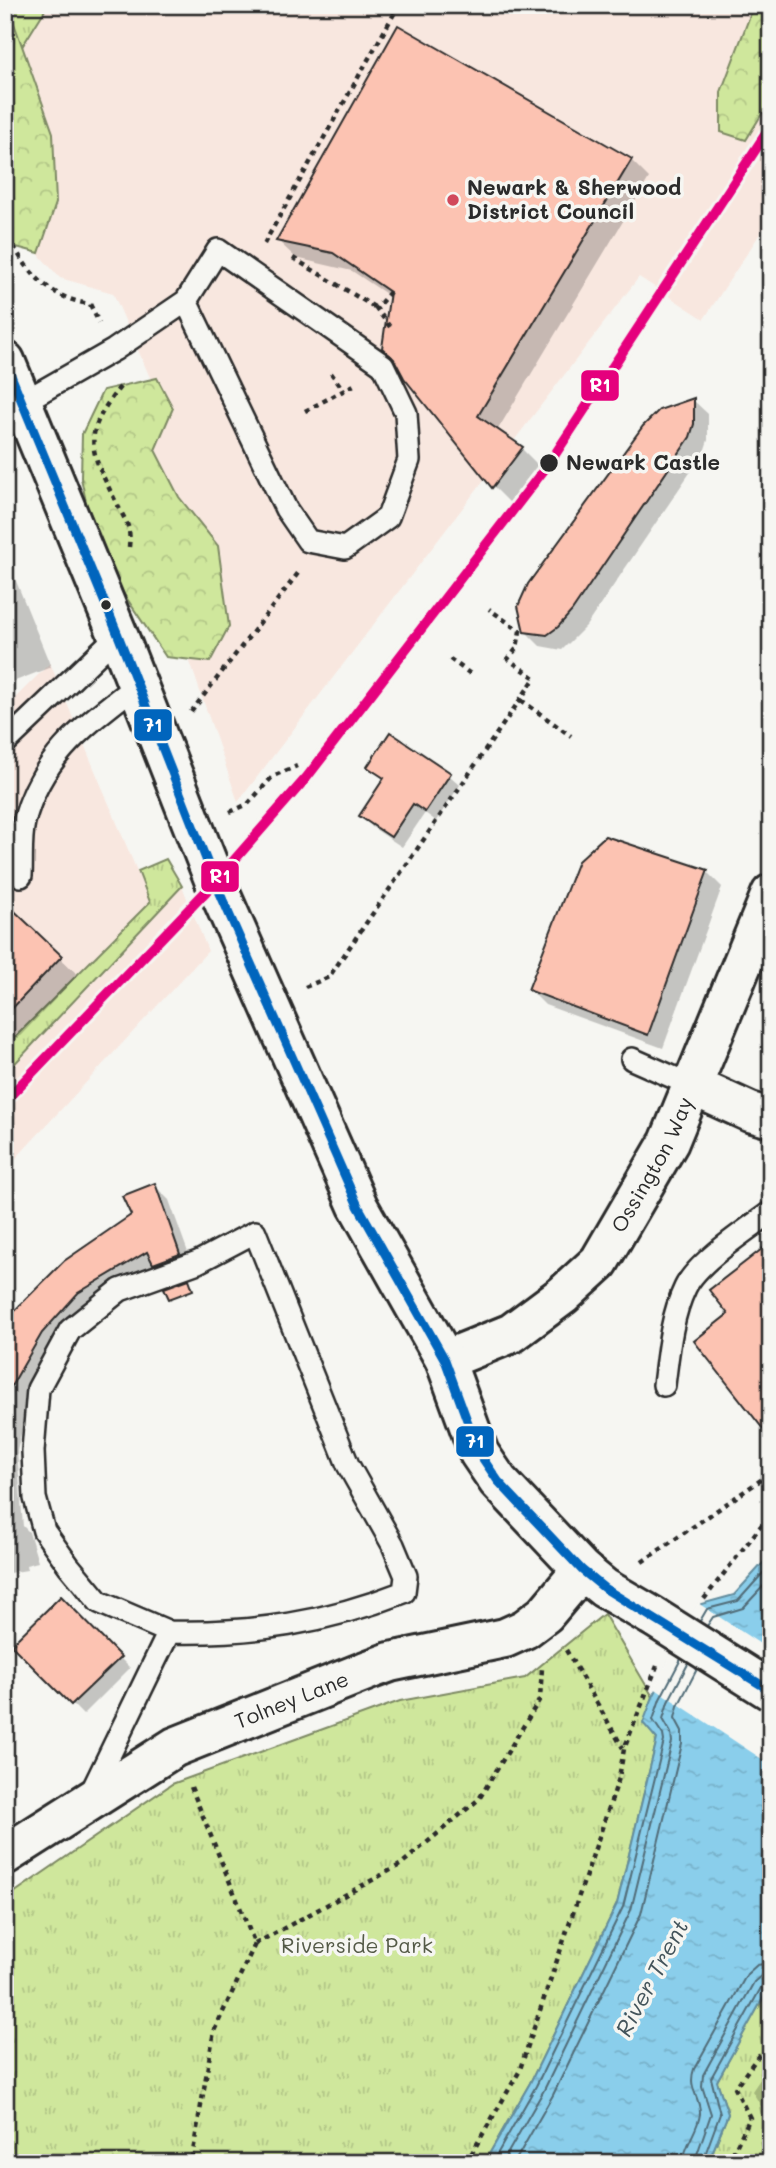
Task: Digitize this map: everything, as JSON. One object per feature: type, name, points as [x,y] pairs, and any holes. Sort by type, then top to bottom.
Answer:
[{"type":"main road","points":[[5,361],[138,684],[215,882],[358,1206],[445,1360],[479,1453],[498,1481],[593,1579],[771,1691]]},
{"type":"main road","name":"Ossington Way","points":[[445,1360],[512,1333],[564,1295],[599,1262],[669,1142],[771,894]]},
{"type":"main road","points":[[693,1086],[750,1112],[771,1118]]},
{"type":"main road","name":"Tolney Lane","points":[[5,1855],[175,1747],[390,1662],[505,1638],[525,1629],[593,1579]]},
{"type":"lane","points":[[23,402],[114,350],[186,301],[218,250],[383,365],[407,413],[409,460],[388,517],[345,548],[308,541],[286,509],[186,301]]},
{"type":"lane","points":[[5,743],[118,635]]},
{"type":"lane","points":[[21,876],[23,824],[41,776],[74,735],[138,684]]},
{"type":"lane","points":[[632,1059],[693,1086]]},
{"type":"lane","points":[[664,1385],[670,1343],[685,1287],[699,1269],[771,1212]]},
{"type":"lane","points":[[255,1232],[348,1465],[393,1545],[407,1576],[404,1592],[362,1609],[278,1628],[203,1633],[169,1632],[99,1602],[44,1531],[34,1498],[33,1451],[38,1390],[70,1330],[120,1290],[198,1262],[255,1232]]},
{"type":"lane","points":[[86,1803],[169,1632]]},
{"type":"path","points":[[276,248],[265,242],[399,5]]},
{"type":"path","points":[[5,228],[38,281],[70,301],[90,304],[126,380],[103,408],[93,431],[95,459],[131,531],[128,556]]},
{"type":"path","points":[[288,255],[376,308]]},
{"type":"path","points":[[157,732],[195,709],[320,543]]},
{"type":"path","points":[[269,1002],[329,977],[535,678],[508,659],[517,648],[520,631],[489,609]]},
{"type":"path","points":[[450,659],[472,675]]},
{"type":"path","points":[[522,700],[571,736]]},
{"type":"path","points":[[194,827],[248,804],[273,776],[297,766]]},
{"type":"path","points":[[593,1579],[771,1473]]},
{"type":"path","points":[[702,1602],[771,1513]]},
{"type":"path","points":[[545,1614],[624,1749]]},
{"type":"path","points":[[191,2163],[214,2031],[255,1944],[400,1865],[479,1799],[540,1699],[545,1614]]},
{"type":"path","points":[[466,2163],[519,2073],[619,1778],[624,1749],[660,1657]]},
{"type":"path","points":[[175,1747],[255,1944]]},
{"type":"path","points":[[728,2163],[750,2118],[735,2088],[759,2054],[771,2056]]},
{"type":"shaded area","points":[[5,5],[771,5],[750,133],[771,99],[771,217],[704,319],[639,277],[238,802],[118,452],[155,389],[113,293],[60,278],[22,236]]},
{"type":"shaded area","points":[[50,663],[150,902],[5,1047],[5,708]]},
{"type":"shaded area","points":[[182,886],[208,951],[5,1170],[5,1074]]},
{"type":"green space","points":[[5,5],[48,5],[5,74]]},
{"type":"green space","points":[[754,5],[771,5],[771,99],[746,140],[721,132],[721,92]]},
{"type":"green space","points":[[5,8],[11,15],[53,133],[56,203],[39,253],[5,244]]},
{"type":"green space","points":[[157,378],[173,408],[155,450],[179,497],[218,546],[229,626],[210,662],[166,657],[97,554],[81,478],[82,434],[103,390]]},
{"type":"green space","points":[[166,859],[182,886],[5,1074],[5,1047],[150,902],[138,871]]},
{"type":"green space","name":"Riverside Park","points":[[604,1614],[653,1697],[644,1723],[657,1739],[617,1904],[530,2083],[484,2163],[5,2163],[5,1899],[172,1784],[400,1701],[525,1678]]},
{"type":"green space","points":[[771,1984],[771,2163],[708,2163],[728,2114],[717,2081]]},
{"type":"water","name":"River Trent","points":[[771,1554],[771,1984],[717,2081],[728,2114],[708,2163],[484,2163],[530,2083],[617,1904],[657,1739],[643,1723],[653,1697],[701,1604],[734,1595]]},
{"type":"pier","points":[[698,1603],[771,1651],[771,1765],[654,1688]]},
{"type":"building","name":"Newark & Sherwood District Council","points":[[398,25],[632,159],[478,416],[523,447],[492,488],[404,378],[394,359],[382,348],[390,292],[333,253],[276,241]]},
{"type":"building","points":[[694,398],[694,424],[690,437],[572,611],[547,635],[524,632],[518,606],[528,584],[643,426],[659,410]]},
{"type":"building","points":[[390,732],[451,773],[425,812],[413,804],[391,837],[359,816],[384,778],[367,767]]},
{"type":"building","points":[[605,836],[708,870],[648,1035],[528,990],[578,861]]},
{"type":"building","points":[[5,902],[62,956],[5,1016]]},
{"type":"building","points":[[155,1183],[180,1254],[153,1264],[147,1252],[78,1293],[42,1333],[5,1397],[5,1327],[13,1312],[64,1261],[131,1215],[122,1196]]},
{"type":"building","points":[[771,1242],[771,1439],[694,1341],[728,1314],[709,1290]]},
{"type":"building","points":[[189,1279],[193,1290],[169,1299],[164,1288]]},
{"type":"building","points":[[61,1596],[121,1657],[71,1705],[11,1645]]},
{"type":"transit line","name":"R1","points":[[5,1101],[215,882],[307,777],[550,462],[771,126]]},
{"type":"transit line","name":"71","points":[[5,361],[118,635],[215,882],[358,1206],[445,1360],[479,1453],[498,1481],[582,1570],[604,1588],[771,1691]]},
{"type":"place","name":"Newark & Sherwood District Council","points":[[453,200]]},
{"type":"place","name":"Newark Castle","points":[[549,463]]}]
